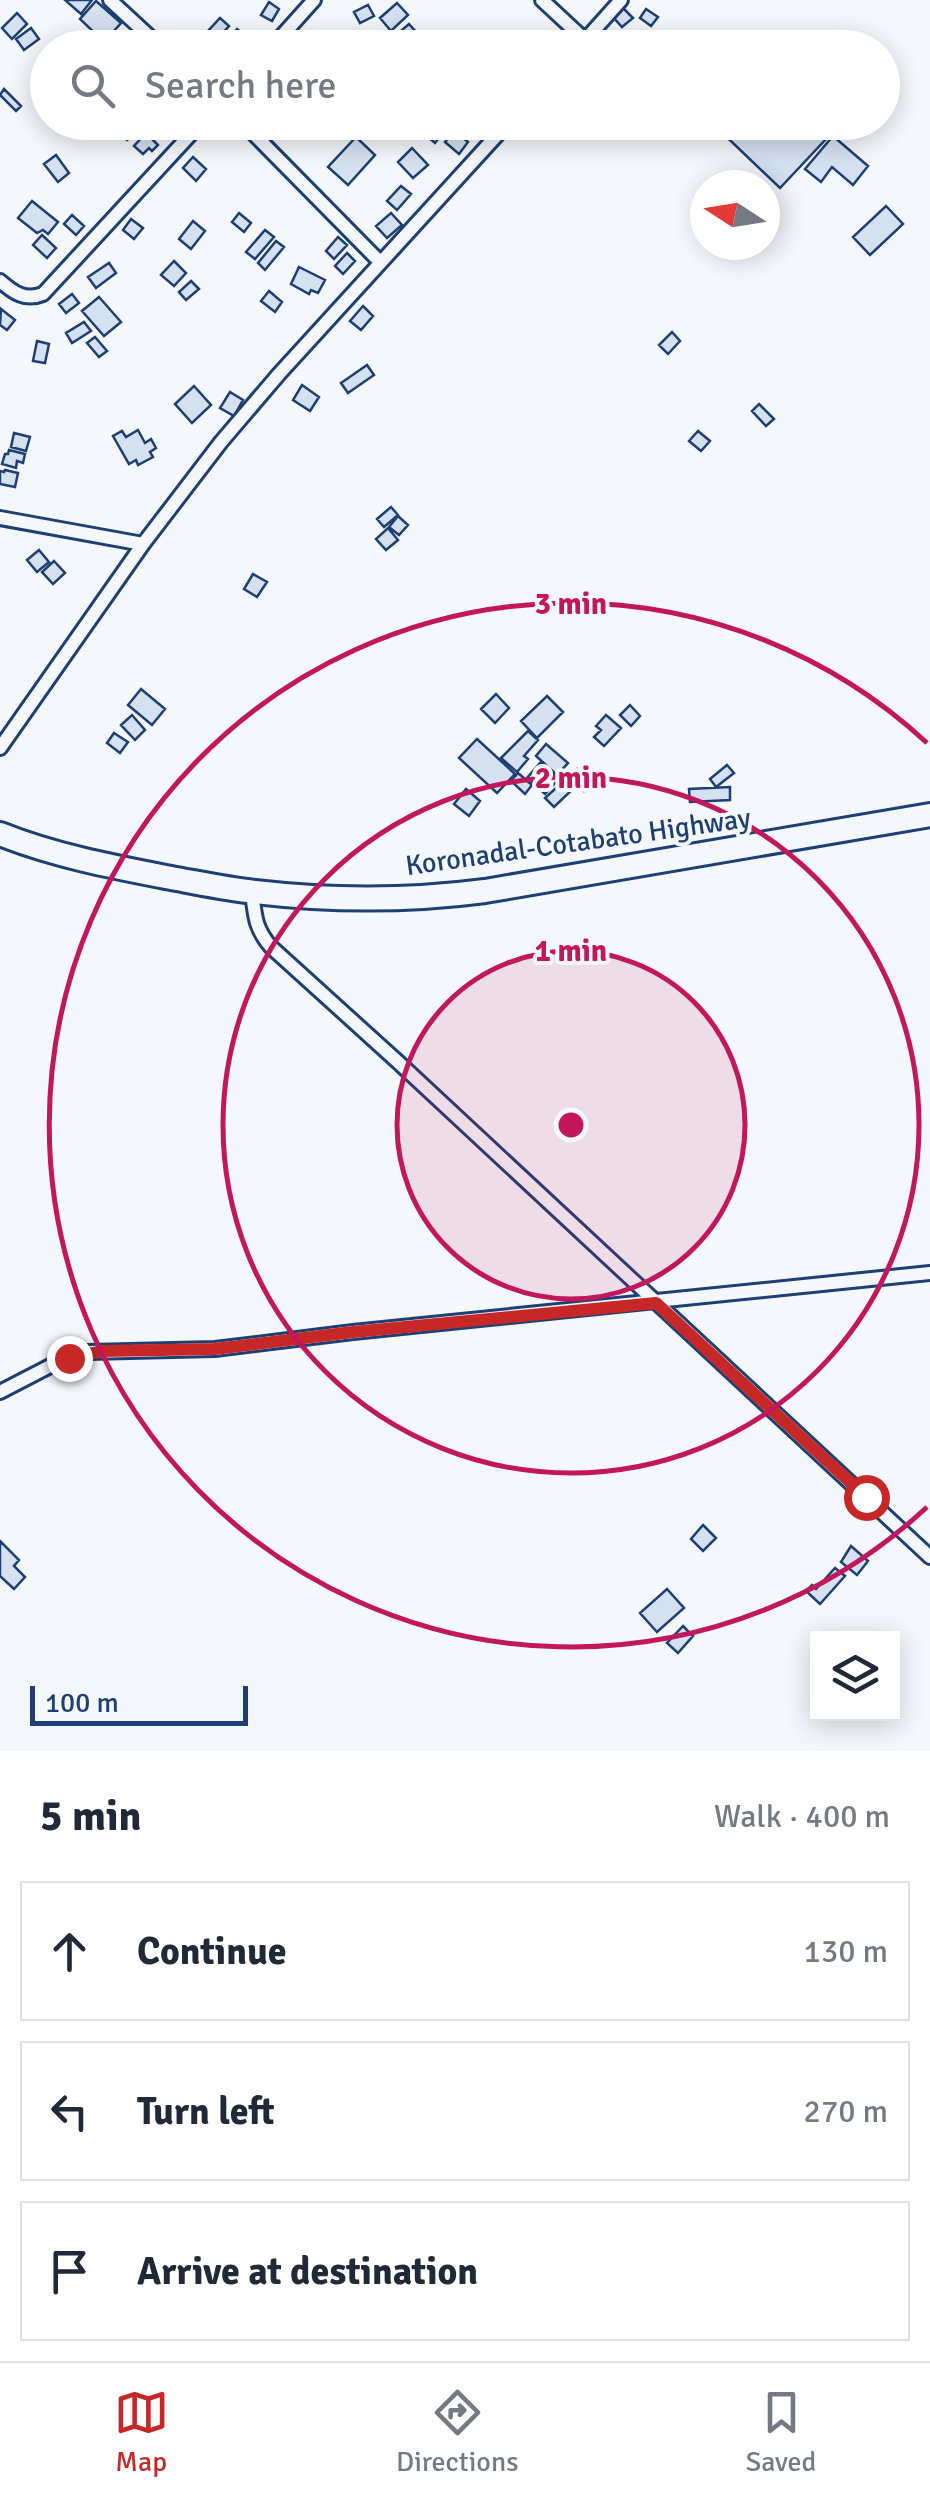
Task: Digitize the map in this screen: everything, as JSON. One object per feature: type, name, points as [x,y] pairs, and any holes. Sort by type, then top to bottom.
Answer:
[{"type":"highway","name":"Koronadal-Cotabato Highway","points":[[0,834],[130,870],[252,892],[352,900],[435,898],[930,815]]},
{"type":"street","points":[[110,0],[142,30]]},
{"type":"street","points":[[287,30],[314,0]]},
{"type":"street","points":[[542,0],[569,30]]},
{"type":"street","points":[[595,30],[622,0]]},
{"type":"street","points":[[0,281],[26,297],[43,294],[185,140]]},
{"type":"street","points":[[260,140],[380,262]]},
{"type":"street","points":[[0,748],[143,544],[221,442],[493,140]]},
{"type":"street","points":[[0,518],[143,544]]},
{"type":"street","points":[[252,892],[256,924],[271,947],[930,1557]]},
{"type":"street","points":[[0,1392],[56,1363],[88,1352],[215,1349],[930,1273]]},
{"type":"building","points":[[65,0],[92,0],[81,14]]},
{"type":"building","points":[[96,1],[121,23],[115,30],[91,30],[80,19]]},
{"type":"building","points":[[269,2],[279,9],[272,21],[261,15]]},
{"type":"building","points":[[397,3],[408,15],[392,30],[380,18]]},
{"type":"building","points":[[368,5],[374,16],[360,23],[354,12]]},
{"type":"building","points":[[622,7],[633,18],[622,27],[612,16]]},
{"type":"building","points":[[646,9],[658,17],[651,26],[640,18]]},
{"type":"building","points":[[17,13],[27,24],[12,39],[2,28]]},
{"type":"building","points":[[220,18],[229,26],[225,30],[209,30]]},
{"type":"building","points":[[32,30],[30,46],[24,50],[16,39]]},
{"type":"building","points":[[4,89],[21,106],[16,111],[0,95]]},
{"type":"building","points":[[140,140],[153,140],[158,145],[143,154],[134,146]]},
{"type":"building","points":[[353,140],[359,140],[375,155],[348,185],[328,167]]},
{"type":"building","points":[[465,140],[468,142],[459,154],[445,142]]},
{"type":"building","points":[[730,140],[825,140],[780,188],[780,170],[761,170]]},
{"type":"building","points":[[830,140],[838,140],[868,166],[853,185],[832,167],[821,182],[805,169]]},
{"type":"building","points":[[412,148],[428,165],[413,178],[398,162]]},
{"type":"building","points":[[56,155],[69,173],[58,182],[44,164]]},
{"type":"building","points":[[193,157],[206,169],[196,181],[183,168]]},
{"type":"building","points":[[401,186],[411,194],[397,210],[387,201]]},
{"type":"building","points":[[32,201],[58,222],[48,234],[43,230],[37,233],[18,218]]},
{"type":"building","points":[[886,206],[903,224],[870,255],[853,237]]},
{"type":"building","points":[[239,213],[251,223],[244,232],[232,222]]},
{"type":"building","points":[[391,213],[402,225],[387,238],[376,226]]},
{"type":"building","points":[[72,215],[84,226],[76,235],[64,224]]},
{"type":"building","points":[[131,219],[143,228],[134,239],[123,230]]},
{"type":"building","points":[[193,221],[205,231],[191,249],[179,239]]},
{"type":"building","points":[[265,230],[274,237],[255,259],[246,252]]},
{"type":"building","points":[[42,235],[56,248],[47,258],[33,245]]},
{"type":"building","points":[[338,237],[347,245],[334,259],[326,251]]},
{"type":"building","points":[[276,241],[284,247],[265,270],[258,263]]},
{"type":"building","points":[[347,253],[355,261],[343,274],[335,266]]},
{"type":"building","points":[[174,261],[186,273],[174,286],[161,275]]},
{"type":"building","points":[[109,263],[116,273],[96,288],[88,277]]},
{"type":"building","points":[[299,267],[325,280],[318,293],[311,290],[309,294],[291,284]]},
{"type":"building","points":[[191,281],[199,289],[186,300],[179,292]]},
{"type":"building","points":[[269,291],[282,302],[275,312],[261,301]]},
{"type":"building","points":[[72,294],[79,303],[66,313],[59,304]]},
{"type":"building","points":[[99,297],[121,322],[104,336],[82,311]]},
{"type":"building","points":[[363,306],[373,316],[361,330],[350,321]]},
{"type":"building","points":[[1,309],[15,320],[7,330],[0,325]]},
{"type":"building","points":[[84,322],[91,331],[72,343],[66,333]]},
{"type":"building","points":[[672,332],[680,341],[668,354],[659,345]]},
{"type":"building","points":[[95,337],[107,351],[99,357],[87,343]]},
{"type":"building","points":[[37,341],[49,344],[45,363],[33,361]]},
{"type":"building","points":[[367,365],[374,375],[348,393],[341,383]]},
{"type":"building","points":[[302,385],[319,397],[310,411],[293,400]]},
{"type":"building","points":[[194,386],[211,405],[192,423],[175,404]]},
{"type":"building","points":[[230,392],[243,400],[234,416],[220,408]]},
{"type":"building","points":[[759,404],[774,419],[766,426],[752,411]]},
{"type":"building","points":[[138,430],[145,443],[151,439],[156,448],[150,452],[153,457],[138,465],[136,460],[129,464],[113,436],[122,431],[126,437]]},
{"type":"building","points":[[698,431],[710,441],[701,451],[689,441]]},
{"type":"building","points":[[14,433],[30,437],[26,451],[11,447]]},
{"type":"building","points":[[9,450],[25,454],[23,463],[17,461],[16,468],[2,464]]},
{"type":"building","points":[[0,471],[18,473],[15,487],[0,484]]},
{"type":"building","points":[[391,507],[398,515],[384,527],[377,519]]},
{"type":"building","points":[[398,516],[408,525],[399,535],[389,527]]},
{"type":"building","points":[[388,528],[398,540],[386,550],[376,539]]},
{"type":"building","points":[[39,550],[49,562],[37,572],[27,560]]},
{"type":"building","points":[[54,561],[65,573],[53,584],[42,572]]},
{"type":"building","points":[[253,574],[267,582],[257,597],[244,589]]},
{"type":"building","points":[[141,689],[165,709],[152,725],[128,705]]},
{"type":"building","points":[[496,694],[509,708],[495,723],[481,709]]},
{"type":"building","points":[[547,696],[563,712],[537,738],[521,721]]},
{"type":"building","points":[[630,705],[640,716],[631,726],[620,715]]},
{"type":"building","points":[[132,715],[145,730],[135,740],[121,725]]},
{"type":"building","points":[[606,715],[621,728],[604,746],[594,737],[601,730],[596,726]]},
{"type":"building","points":[[528,731],[538,740],[517,772],[501,758]]},
{"type":"building","points":[[114,733],[128,742],[120,753],[107,743]]},
{"type":"building","points":[[477,739],[515,774],[497,793],[459,758]]},
{"type":"building","points":[[546,744],[568,763],[557,775],[536,756]]},
{"type":"building","points":[[540,763],[559,779],[545,794],[527,778]]},
{"type":"building","points":[[727,765],[734,773],[716,787],[710,779]]},
{"type":"building","points":[[577,769],[591,784],[584,791],[578,784],[554,807],[545,798]]},
{"type":"building","points":[[518,773],[532,785],[525,794],[511,781]]},
{"type":"building","points":[[730,787],[730,800],[690,802],[689,789]]},
{"type":"building","points":[[466,789],[480,801],[469,816],[454,804]]},
{"type":"building","points":[[703,1525],[716,1538],[703,1551],[691,1539]]},
{"type":"building","points":[[0,1541],[19,1560],[14,1566],[25,1577],[14,1589],[0,1576]]},
{"type":"building","points":[[851,1546],[868,1561],[857,1575],[841,1562]]},
{"type":"building","points":[[835,1568],[845,1576],[820,1604],[806,1591],[812,1585],[816,1589]]},
{"type":"building","points":[[667,1589],[684,1608],[657,1632],[640,1613]]},
{"type":"building","points":[[683,1626],[693,1636],[678,1653],[667,1643]]},
{"type":"route","points":[[69,1358],[104,1351],[215,1349],[656,1303],[866,1497]]}]
